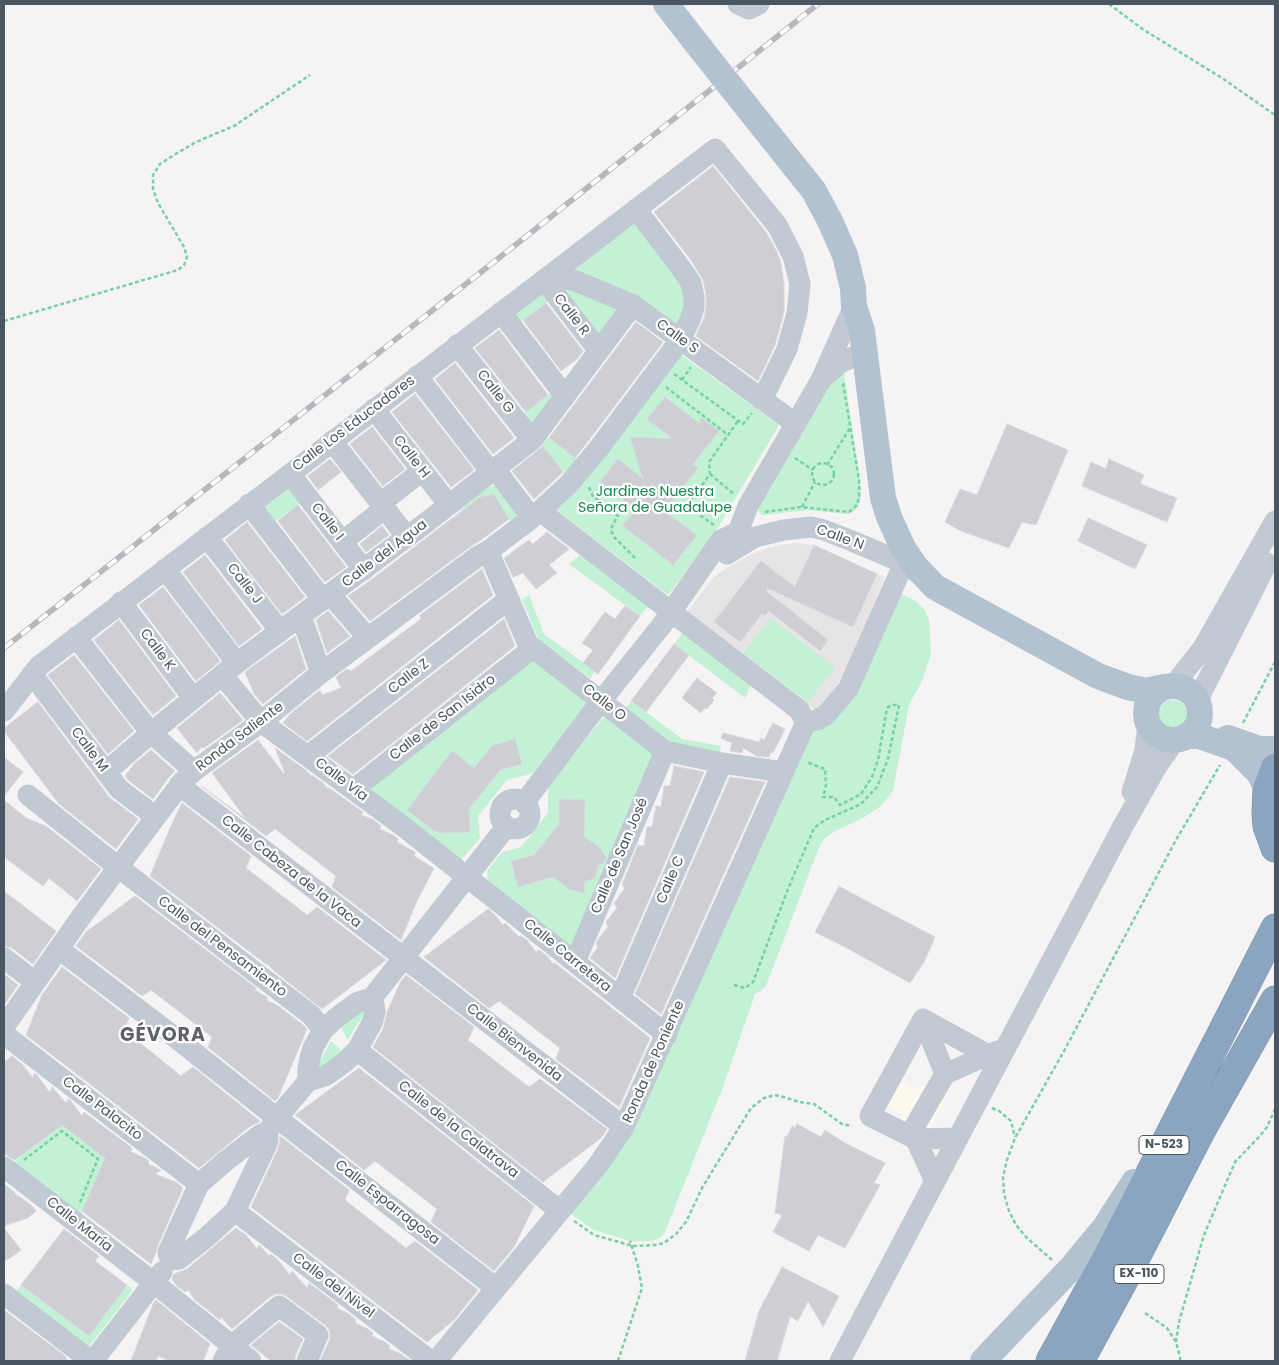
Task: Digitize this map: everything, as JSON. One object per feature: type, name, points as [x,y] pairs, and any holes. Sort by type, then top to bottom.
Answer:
[{"type":"highway","points":[[1271,778],[1266,814],[1267,826],[1275,848]]},
{"type":"highway","name":"N-523","points":[[1050,1361],[1106,1259],[1275,928]]},
{"type":"highway","name":"N-523","points":[[1080,1361],[1202,1131],[1275,1000]]},
{"type":"main road","points":[[666,4],[814,192],[845,254],[853,288],[854,306],[862,331],[885,504],[903,548],[916,567],[935,588],[1098,676],[1128,687],[1146,691],[1169,686],[1187,690],[1194,696],[1198,707],[1215,730],[1232,744],[1259,773],[1271,778]]},
{"type":"main road","points":[[1098,676],[1122,695],[1147,720],[1152,730],[1166,739],[1199,736],[1232,744],[1275,749]]},
{"type":"main road","points":[[1147,720],[1146,708],[1152,696],[1169,686]]},
{"type":"main road","points":[[1181,737],[1194,729],[1198,722],[1198,707]]},
{"type":"main road","points":[[983,1361],[1072,1267],[1105,1227],[1187,1102]]},
{"type":"main road","name":"EX-110","points":[[1094,1361],[1140,1273],[1175,1182]]},
{"type":"street","points":[[738,4],[749,8],[759,4]]},
{"type":"street","name":"Calle Los Educadores","points":[[4,711],[39,666],[715,149],[777,225],[793,256],[800,284],[797,313],[787,349],[758,405]]},
{"type":"street","name":"Ronda Saliente","points":[[4,1027],[118,867],[179,786],[194,771],[261,722],[368,638],[536,514],[570,484],[599,448],[680,340],[694,308],[691,283],[636,209]]},
{"type":"street","name":"Calle S","points":[[546,278],[555,277],[576,281],[633,305],[680,340],[758,405],[796,424]]},
{"type":"street","name":"Calle R","points":[[546,278],[549,286],[599,351]]},
{"type":"street","name":"Calle del Agua","points":[[106,772],[230,669],[364,570],[532,440],[633,305]]},
{"type":"street","points":[[746,525],[781,449],[821,380],[854,306]]},
{"type":"street","points":[[501,312],[565,396]]},
{"type":"street","name":"Calle G","points":[[458,345],[532,440]]},
{"type":"street","points":[[821,380],[840,363],[855,356],[865,358]]},
{"type":"street","points":[[417,376],[493,471],[536,514],[671,612],[799,710],[806,722],[817,720],[826,714],[848,690],[902,567]]},
{"type":"street","name":"Calle H","points":[[374,409],[449,505]]},
{"type":"street","points":[[332,441],[407,537]]},
{"type":"street","points":[[342,542],[422,471]]},
{"type":"street","name":"Calle I","points":[[290,474],[364,570]]},
{"type":"street","points":[[249,504],[327,597],[368,638]]},
{"type":"street","points":[[1169,686],[1203,648],[1275,520]]},
{"type":"street","name":"Calle N","points":[[671,612],[698,574],[733,550],[746,525],[755,537],[784,530],[811,528],[824,530],[852,541],[929,582]]},
{"type":"street","name":"Calle J","points":[[207,537],[280,631]]},
{"type":"street","points":[[1198,707],[1275,548]]},
{"type":"street","name":"Calle O","points":[[488,551],[528,644],[665,751],[783,772]]},
{"type":"street","name":"Calle Vía","points":[[165,569],[230,669],[261,722],[354,789],[467,876]]},
{"type":"street","name":"Calle Z","points":[[308,756],[509,599]]},
{"type":"street","name":"Calle K","points":[[121,602],[194,698]]},
{"type":"street","points":[[308,1081],[310,1058],[315,1043],[323,1030],[358,1002],[372,998],[506,827],[500,820],[501,807],[516,799],[524,803],[671,612]]},
{"type":"street","points":[[301,616],[322,673]]},
{"type":"street","points":[[76,637],[151,733],[194,771]]},
{"type":"street","name":"Calle de San Isidro","points":[[354,789],[533,648]]},
{"type":"street","name":"Calle M","points":[[32,674],[119,789],[156,817]]},
{"type":"street","points":[[1122,828],[1145,750],[1147,720]]},
{"type":"street","name":"Ronda de Poniente","points":[[436,1361],[598,1165],[624,1127],[806,722]]},
{"type":"street","points":[[840,1361],[977,1102],[998,1051],[1157,766],[1181,737]]},
{"type":"street","name":"Calle de San José","points":[[575,962],[665,751]]},
{"type":"street","name":"Calle C","points":[[620,998],[722,762]]},
{"type":"street","name":"Calle Cabeza de la Vaca","points":[[179,786],[404,958]]},
{"type":"street","name":"Calle del Pensamiento","points":[[28,795],[118,867],[311,1015],[323,1030]]},
{"type":"street","name":"Calle Carretera","points":[[467,876],[666,1035]]},
{"type":"street","name":"Calle Esparragosa","points":[[59,949],[167,1031],[272,1126],[496,1288]]},
{"type":"street","points":[[4,958],[35,982]]},
{"type":"street","name":"Calle Bienvenida","points":[[404,958],[624,1127]]},
{"type":"street","points":[[171,1260],[168,1252],[199,1184],[272,1126],[308,1081],[325,1076],[346,1061],[357,1050],[372,1023],[375,1012],[372,998]]},
{"type":"street","points":[[923,1018],[998,1051]]},
{"type":"street","points":[[923,1018],[945,1074]]},
{"type":"street","points":[[923,1018],[870,1116],[916,1139],[958,1138]]},
{"type":"street","name":"Calle Palacito","points":[[4,1034],[199,1184]]},
{"type":"street","name":"Calle de la Calatrava","points":[[357,1050],[560,1211]]},
{"type":"street","points":[[935,1181],[912,1130],[945,1074],[998,1051]]},
{"type":"street","points":[[4,1294],[92,1361],[171,1260],[179,1259],[235,1211],[267,1144],[272,1126]]},
{"type":"street","name":"Calle María","points":[[7,1170],[153,1282],[227,1353],[251,1361]]},
{"type":"street","name":"Calle del Nivel","points":[[235,1211],[432,1361]]},
{"type":"street","points":[[227,1353],[279,1306],[318,1335],[307,1361]]},
{"type":"path","points":[[1109,4],[1144,30],[1222,78],[1275,114]]},
{"type":"path","points":[[4,321],[178,270],[184,265],[187,257],[184,247],[158,203],[153,188],[153,175],[160,164],[196,142],[234,126],[310,75]]},
{"type":"path","points":[[682,380],[692,366]]},
{"type":"path","points":[[674,374],[743,424],[758,405]]},
{"type":"path","points":[[842,376],[859,480],[859,497],[855,508],[846,512]]},
{"type":"path","points":[[665,386],[728,435]]},
{"type":"path","points":[[738,421],[709,462],[710,474],[746,525]]},
{"type":"path","points":[[827,465],[850,428]]},
{"type":"path","points":[[781,449],[814,470]]},
{"type":"path","points":[[820,464],[827,465],[834,472],[834,476],[830,482],[821,485],[815,482],[812,475],[820,464]]},
{"type":"path","points":[[710,474],[687,506],[716,527]]},
{"type":"path","points":[[801,507],[815,482]]},
{"type":"path","points":[[588,485],[593,496],[618,516],[611,530],[614,537],[636,559]]},
{"type":"path","points":[[1054,1262],[1027,1238],[1016,1225],[1009,1211],[1004,1194],[1004,1177],[1007,1160],[1015,1138],[1064,1051],[1176,840],[1232,744],[1275,662]]},
{"type":"path","points":[[734,985],[746,988],[753,982],[788,889],[814,828],[825,820],[861,804],[878,787],[888,759],[900,706],[891,705],[887,708],[878,760],[872,777],[861,794],[840,805],[834,797],[823,797],[826,785],[825,769],[809,763],[783,772]]},
{"type":"path","points":[[560,1211],[594,1235],[633,1246],[664,1243],[676,1234],[686,1222],[702,1188],[751,1108],[757,1102],[775,1095],[814,1104],[842,1124],[852,1126]]},
{"type":"path","points":[[977,1102],[1000,1111],[1011,1121],[1015,1138]]},
{"type":"path","points":[[1176,1342],[1179,1322],[1199,1249],[1215,1207],[1235,1162],[1267,1127],[1275,1109]]},
{"type":"path","points":[[7,1170],[62,1131],[98,1159],[73,1221]]},
{"type":"path","points":[[618,1361],[642,1288],[638,1266],[630,1241]]},
{"type":"path","points":[[1144,1313],[1167,1328],[1176,1342],[1180,1361]]},
{"type":"shaded area","points":[[795,543],[814,545],[885,577],[847,670],[817,712],[687,611],[715,576],[722,571],[750,555],[767,548]]},
{"type":"shaded area","points":[[900,1082],[916,1090],[920,1085],[945,1100],[926,1134],[902,1120],[903,1115],[886,1106]]},
{"type":"green space","points":[[634,219],[677,274],[687,300],[678,326],[566,272]]},
{"type":"green space","points":[[557,285],[566,286],[621,311],[601,336]]},
{"type":"green space","points":[[543,290],[550,300],[516,325],[509,316]]},
{"type":"green space","name":"Jardines Nuestra Señora de Guadalupe","points":[[680,354],[779,425],[708,544],[668,595],[555,509]]},
{"type":"green space","points":[[839,369],[844,373],[861,486],[859,506],[853,512],[847,514],[809,510],[760,514],[758,510]]},
{"type":"green space","points":[[555,389],[559,394],[534,427],[521,416]]},
{"type":"green space","points":[[545,436],[578,460],[566,476],[540,442]]},
{"type":"green space","points":[[292,484],[304,500],[271,525],[258,509]]},
{"type":"green space","points":[[492,486],[496,487],[518,516],[510,521],[494,494],[481,497],[460,511],[458,506]]},
{"type":"green space","points":[[583,552],[650,604],[640,616],[569,564]]},
{"type":"green space","points":[[900,593],[917,602],[925,611],[929,619],[931,654],[922,681],[909,705],[893,791],[881,806],[863,818],[835,831],[825,838],[820,845],[766,986],[755,994],[723,1087],[665,1232],[661,1237],[652,1241],[630,1241],[594,1230],[568,1212],[623,1147],[807,735]]},
{"type":"green space","points":[[529,595],[544,634],[595,671],[590,678],[539,640],[522,600]]},
{"type":"green space","points":[[770,618],[835,667],[808,702],[744,653]]},
{"type":"green space","points":[[685,630],[751,684],[745,698],[674,644]]},
{"type":"green space","points":[[536,658],[590,699],[533,773],[507,780],[478,816],[480,838],[460,861],[367,790]]},
{"type":"green space","points":[[1173,700],[1184,704],[1188,715],[1184,726],[1173,730],[1162,726],[1158,715],[1162,704]]},
{"type":"green space","points":[[631,701],[682,739],[721,746],[720,753],[679,747],[626,708]]},
{"type":"green space","points":[[608,712],[662,754],[574,951],[488,881],[487,871],[502,852],[521,847],[548,813],[549,785]]},
{"type":"green space","points":[[359,1008],[365,1012],[348,1040],[340,1026]]},
{"type":"green space","points":[[331,1041],[342,1051],[314,1072]]},
{"type":"green space","points":[[62,1125],[105,1158],[80,1216],[12,1163]]},
{"type":"green space","points":[[21,1285],[89,1336],[127,1285],[133,1290],[88,1348],[15,1293]]},
{"type":"building","points":[[713,166],[766,232],[781,263],[784,285],[784,312],[775,345],[758,381],[696,336],[706,308],[706,293],[703,280],[691,260],[654,212]]},
{"type":"building","points":[[546,303],[583,351],[578,358],[561,371],[523,320]]},
{"type":"building","points":[[636,322],[663,342],[575,458],[549,438]]},
{"type":"building","points":[[499,330],[548,395],[526,412],[475,348]]},
{"type":"building","points":[[455,363],[514,438],[493,454],[435,379]]},
{"type":"building","points":[[415,394],[474,470],[451,487],[392,412]]},
{"type":"building","points":[[665,397],[699,423],[702,418],[719,431],[693,464],[698,468],[664,511],[697,535],[673,565],[623,526],[636,509],[600,482],[618,459],[643,479],[630,437],[673,439],[647,419]]},
{"type":"building","points":[[1007,424],[1068,450],[1036,525],[1022,522],[1009,548],[961,531],[945,522],[960,489],[977,495]]},
{"type":"building","points":[[372,427],[405,469],[383,486],[350,444]]},
{"type":"building","points":[[543,446],[563,472],[534,499],[512,471]]},
{"type":"building","points":[[330,459],[341,472],[318,490],[308,476]]},
{"type":"building","points":[[1109,459],[1144,475],[1140,484],[1177,498],[1167,522],[1082,486],[1091,462],[1106,469]]},
{"type":"building","points":[[494,494],[509,519],[370,621],[348,596],[480,497]]},
{"type":"building","points":[[298,505],[346,567],[325,582],[278,521]]},
{"type":"building","points":[[1088,518],[1147,545],[1135,569],[1078,541]]},
{"type":"building","points":[[247,522],[305,597],[282,614],[225,540]]},
{"type":"building","points":[[382,526],[389,535],[366,552],[360,544]]},
{"type":"building","points":[[547,532],[569,549],[549,565],[557,573],[536,589],[523,573],[513,577],[504,558],[529,540],[533,544]]},
{"type":"building","points":[[814,545],[877,574],[853,627],[767,588],[766,591],[828,640],[820,651],[769,611],[764,616],[762,614],[740,642],[714,622],[761,561],[795,587]]},
{"type":"building","points":[[205,555],[262,629],[239,646],[183,572]]},
{"type":"building","points":[[482,569],[493,595],[307,741],[283,723],[289,715],[320,690],[322,695],[341,688],[336,677],[347,669],[351,671],[421,619],[420,615]]},
{"type":"building","points":[[163,587],[220,661],[196,681],[139,605]]},
{"type":"building","points":[[625,606],[640,616],[598,674],[583,663],[593,650],[582,643],[605,612],[615,619]]},
{"type":"building","points":[[328,611],[350,636],[327,653],[316,620]]},
{"type":"building","points":[[504,619],[515,646],[353,774],[328,756]]},
{"type":"building","points":[[119,620],[176,696],[153,715],[94,640]]},
{"type":"building","points":[[295,636],[306,669],[263,704],[254,694],[245,672]]},
{"type":"building","points":[[674,644],[689,655],[646,712],[631,701]]},
{"type":"building","points":[[74,655],[134,731],[108,754],[48,675]]},
{"type":"building","points":[[697,678],[717,693],[712,698],[714,700],[707,709],[705,708],[701,713],[682,698]]},
{"type":"building","points":[[220,693],[243,720],[204,748],[201,747],[197,753],[177,728]]},
{"type":"building","points":[[38,702],[109,797],[138,819],[116,849],[59,804],[4,731],[4,728]]},
{"type":"building","points":[[773,723],[785,729],[769,757],[757,756],[743,748],[742,753],[730,751],[732,743],[721,738],[723,733],[759,742],[761,738],[764,740]]},
{"type":"building","points":[[515,739],[522,764],[500,770],[469,809],[470,832],[442,833],[433,830],[407,810],[452,751],[474,768],[492,746]]},
{"type":"building","points":[[258,740],[284,774],[275,748],[323,783],[328,789],[363,812],[361,815],[374,820],[381,826],[380,829],[395,836],[398,839],[397,842],[415,852],[414,856],[434,868],[416,903],[401,940],[332,887],[336,876],[275,829],[266,836],[201,786],[246,819],[212,773]]},
{"type":"building","points":[[151,750],[175,771],[153,799],[125,776],[134,764]]},
{"type":"building","points":[[4,757],[23,772],[4,796]]},
{"type":"building","points":[[674,766],[704,772],[615,978],[590,958],[598,947],[596,944],[599,938],[608,927],[606,922],[617,908],[614,903],[625,888],[622,885],[638,845],[644,846],[647,827],[652,827],[656,806],[661,807],[664,786],[670,786]]},
{"type":"building","points":[[730,777],[765,782],[661,1014],[635,994]]},
{"type":"building","points":[[559,799],[585,800],[584,836],[600,848],[606,857],[603,864],[598,865],[596,877],[585,882],[584,893],[569,889],[553,877],[518,887],[511,861],[534,855],[559,824]]},
{"type":"building","points":[[4,800],[26,818],[46,826],[101,869],[77,901],[49,878],[43,886],[4,857]]},
{"type":"building","points":[[182,803],[251,856],[246,868],[307,915],[317,907],[386,960],[322,1009],[268,964],[150,876]]},
{"type":"building","points":[[839,886],[935,937],[924,962],[910,983],[815,932]]},
{"type":"building","points":[[4,891],[56,931],[33,964],[12,948],[4,946]]},
{"type":"building","points":[[135,896],[256,988],[255,990],[268,998],[266,1000],[277,1005],[307,1029],[278,1098],[275,1101],[208,1047],[212,1037],[151,990],[142,996],[76,946],[86,932]]},
{"type":"building","points":[[488,909],[503,925],[505,923],[519,937],[521,936],[527,940],[536,952],[539,950],[547,956],[553,964],[555,963],[650,1038],[619,1107],[556,1059],[560,1048],[499,1001],[489,1008],[424,957]]},
{"type":"building","points":[[62,967],[129,1018],[124,1030],[181,1076],[193,1067],[260,1121],[249,1127],[199,1168],[26,1035],[42,995]]},
{"type":"building","points":[[4,974],[18,985],[4,1005]]},
{"type":"building","points":[[406,975],[474,1027],[468,1040],[529,1087],[540,1079],[607,1129],[601,1138],[543,1182],[373,1047],[383,1029],[387,1012],[400,983]]},
{"type":"building","points":[[12,1056],[21,1063],[33,1078],[34,1073],[37,1075],[50,1093],[52,1087],[66,1103],[68,1099],[71,1101],[82,1116],[84,1112],[132,1148],[131,1152],[145,1158],[149,1161],[148,1164],[161,1170],[155,1174],[176,1182],[183,1188],[151,1264],[82,1211],[105,1158],[62,1125],[15,1160],[6,1155],[4,1152],[4,1062]]},
{"type":"building","points":[[359,1068],[534,1206],[514,1247],[494,1271],[431,1222],[437,1209],[375,1161],[364,1170],[295,1115]]},
{"type":"building","points":[[797,1124],[821,1137],[825,1130],[845,1143],[885,1163],[874,1183],[880,1185],[845,1248],[818,1235],[809,1251],[773,1232],[782,1215],[775,1213],[785,1136],[787,1137],[792,1126],[795,1128]]},
{"type":"building","points":[[280,1136],[349,1190],[345,1200],[406,1248],[415,1241],[478,1290],[454,1320],[427,1342],[251,1207],[278,1149]]},
{"type":"building","points":[[4,1184],[36,1211],[28,1218],[4,1226]]},
{"type":"building","points":[[4,1228],[21,1250],[4,1262]]},
{"type":"building","points":[[236,1228],[246,1235],[257,1249],[259,1245],[269,1256],[271,1254],[278,1260],[290,1275],[292,1271],[307,1288],[309,1283],[338,1305],[337,1308],[356,1320],[355,1323],[368,1329],[373,1333],[372,1336],[390,1346],[389,1349],[411,1361],[320,1361],[330,1339],[329,1329],[281,1294],[271,1296],[232,1329],[221,1317],[220,1320],[195,1300],[188,1290],[185,1292],[172,1279],[174,1274],[187,1269]]},
{"type":"building","points":[[64,1229],[99,1256],[95,1261],[127,1285],[89,1336],[21,1285]]},
{"type":"building","points":[[782,1267],[839,1296],[823,1327],[808,1301],[798,1321],[790,1317],[777,1361],[745,1361],[759,1311]]},
{"type":"building","points":[[156,1300],[210,1344],[203,1361],[170,1361],[158,1356],[156,1361],[131,1361]]},
{"type":"building","points":[[4,1310],[65,1356],[67,1361],[4,1361]]},
{"type":"building","points":[[279,1322],[303,1339],[295,1356],[295,1361],[271,1361],[251,1345]]},
{"type":"railway","points":[[4,648],[818,4]]},
{"type":"district","name":"GÉVORA","points":[[163,1036]]}]
